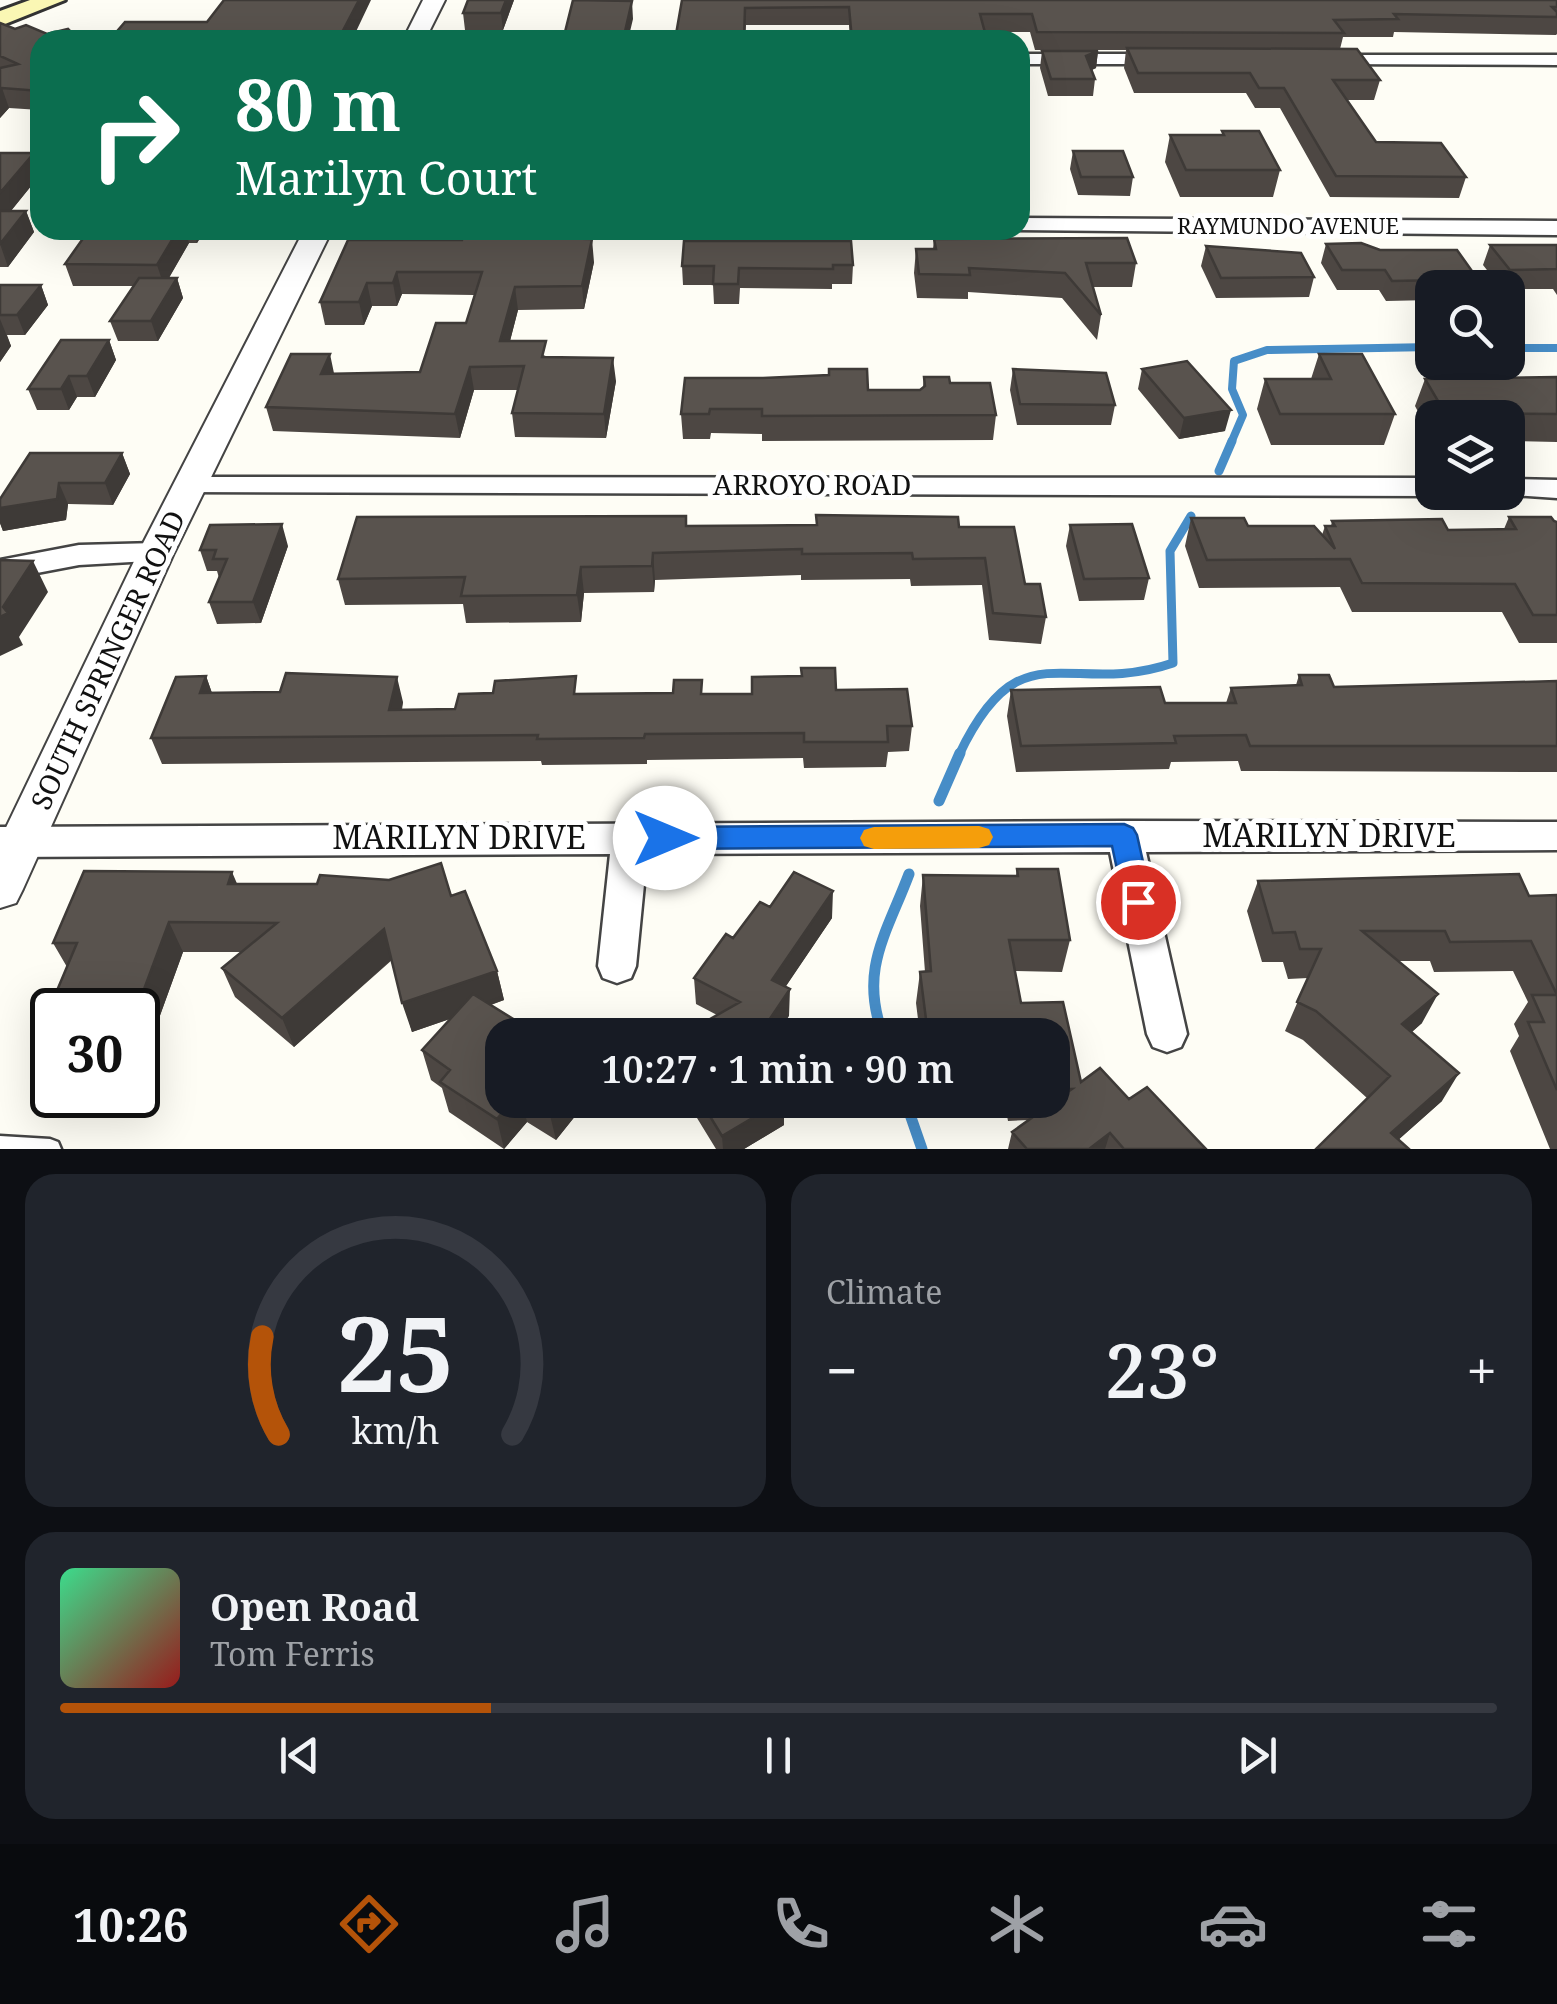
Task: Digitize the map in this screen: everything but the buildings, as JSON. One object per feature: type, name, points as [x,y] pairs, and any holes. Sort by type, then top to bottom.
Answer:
[{"type":"main road","points":[[0,19],[53,0]]},
{"type":"street","points":[[1030,59],[1196,59]]},
{"type":"street","points":[[1294,59],[1557,60]]},
{"type":"street","name":"RAYMUNDO AVENUE","points":[[1030,225],[1557,228]]},
{"type":"street","name":"SOUTH SPRINGER ROAD","points":[[0,889],[10,842],[313,240]]},
{"type":"street","name":"ARROYO ROAD","points":[[190,486],[1415,487]]},
{"type":"street","points":[[1525,488],[1557,488]]},
{"type":"street","points":[[0,570],[79,555],[156,553]]},
{"type":"street","points":[[1124,835],[1167,1034]]},
{"type":"street","name":"MARILYN DRIVE","points":[[10,842],[1557,836]]},
{"type":"street","points":[[617,966],[630,838]]},
{"type":"lane","points":[[0,1146],[50,1149]]},
{"type":"waterway","points":[[1231,443],[1243,415],[1232,389],[1234,361],[1267,350],[1415,347]]},
{"type":"waterway","points":[[1525,348],[1557,348]]},
{"type":"waterway","points":[[1219,471],[1232,441]]},
{"type":"waterway","points":[[960,754],[982,715],[1004,690],[1026,678],[1050,673],[1136,672],[1173,663],[1170,551],[1191,516]]},
{"type":"waterway","points":[[939,801],[960,754]]},
{"type":"waterway","points":[[878,1018],[874,991],[878,953],[909,874]]},
{"type":"waterway","points":[[911,1118],[922,1149]]},
{"type":"slow traffic","points":[[874,838],[979,837]]},
{"type":"route","points":[[665,838],[1124,835],[1138,902]]}]
